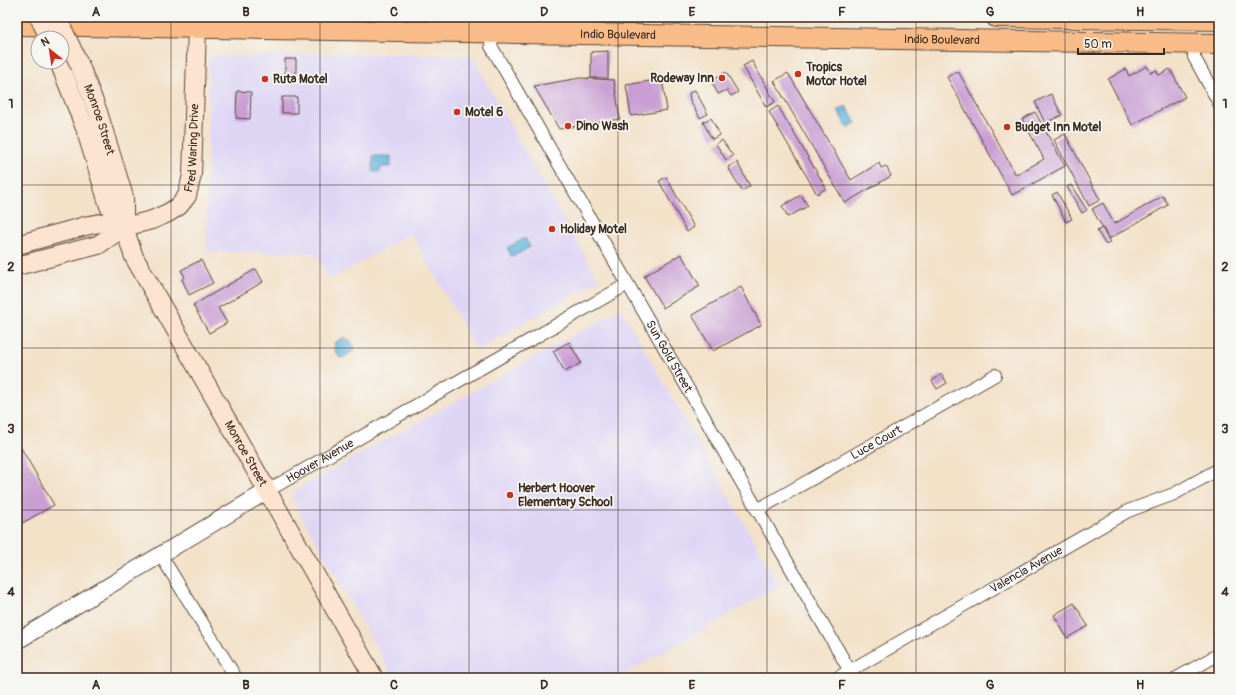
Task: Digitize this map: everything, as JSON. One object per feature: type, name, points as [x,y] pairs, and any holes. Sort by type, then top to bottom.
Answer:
[{"type":"main road","points":[[39,17],[45,30]]},
{"type":"main road","name":"Monroe Street","points":[[57,17],[60,30]]},
{"type":"main road","points":[[78,26],[110,17],[165,17]]},
{"type":"main road","points":[[473,17],[492,33],[501,24],[514,19],[573,20],[584,17]]},
{"type":"main road","points":[[996,17],[1219,20]]},
{"type":"main road","points":[[1163,20],[1181,30],[1194,44],[1206,34],[1219,30]]},
{"type":"main road","name":"Indio Boulevard","points":[[17,25],[78,26],[195,21],[492,33],[1219,44]]},
{"type":"main road","name":"Fred Waring Drive","points":[[17,266],[98,245],[124,227],[152,220],[168,213],[179,206],[187,196],[192,175],[195,21]]},
{"type":"main road","name":"Monroe Street","points":[[70,70],[98,112],[124,197],[124,227],[134,257],[374,678]]},
{"type":"main road","name":"Fred Waring Drive","points":[[17,245],[89,225],[106,222],[124,227]]},
{"type":"street","name":"Sun Gold Street","points":[[492,33],[491,46],[626,285],[852,674]]},
{"type":"street","points":[[1194,44],[1194,57],[1219,103]]},
{"type":"street","name":"Hoover Avenue","points":[[17,641],[267,491],[626,285]]},
{"type":"street","name":"Luce Court","points":[[757,510],[995,375]]},
{"type":"street","name":"Valencia Avenue","points":[[837,678],[852,674],[1128,511],[1174,494],[1219,469]]},
{"type":"street","points":[[160,554],[236,678]]},
{"type":"street","points":[[1177,678],[1219,654]]},
{"type":"shaded area","points":[[336,53],[472,56],[599,280],[477,350],[411,233],[330,280],[314,253],[206,252],[209,57]]},
{"type":"shaded area","name":"Herbert Hoover Elementary School","points":[[621,309],[780,586],[618,678],[394,678],[292,499],[294,491]]},
{"type":"water","points":[[846,106],[856,123],[847,128],[838,110]]},
{"type":"water","points":[[373,156],[391,156],[391,167],[381,167],[380,172],[373,172]]},
{"type":"water","points":[[525,238],[530,247],[512,257],[507,248]]},
{"type":"water","points":[[344,337],[345,339],[350,340],[355,348],[354,351],[343,358],[339,357],[334,349],[334,343]]},
{"type":"building","points":[[608,51],[608,78],[591,78],[591,52]]},
{"type":"building","points":[[285,59],[296,59],[296,76],[285,76]]},
{"type":"building","points":[[752,61],[775,102],[766,107],[743,66]]},
{"type":"building","points":[[1147,66],[1151,73],[1156,70],[1159,75],[1170,69],[1185,97],[1132,125],[1108,79],[1126,69],[1129,76]]},
{"type":"building","points":[[958,71],[1016,175],[1044,159],[1022,119],[1035,112],[1065,166],[1012,195],[947,77]]},
{"type":"building","points":[[726,72],[738,92],[731,96],[727,90],[718,94],[711,80]]},
{"type":"building","points":[[788,73],[851,180],[879,163],[881,168],[886,166],[891,176],[845,203],[774,81]]},
{"type":"building","points":[[580,78],[614,80],[620,119],[559,129],[534,86]]},
{"type":"building","points":[[662,79],[667,110],[631,116],[626,85]]},
{"type":"building","points":[[695,90],[708,114],[700,118],[690,100],[689,93]]},
{"type":"building","points":[[237,91],[251,92],[250,119],[236,118]]},
{"type":"building","points":[[1051,94],[1062,115],[1045,123],[1035,102]]},
{"type":"building","points":[[282,97],[297,97],[297,113],[282,113]]},
{"type":"building","points":[[778,106],[826,188],[817,194],[769,112]]},
{"type":"building","points":[[711,118],[720,135],[712,139],[703,122]]},
{"type":"building","points":[[1065,134],[1100,200],[1089,206],[1054,140]]},
{"type":"building","points":[[722,140],[733,156],[726,160],[716,144]]},
{"type":"building","points":[[737,162],[750,186],[742,191],[728,167]]},
{"type":"building","points":[[666,177],[694,227],[687,232],[659,181]]},
{"type":"building","points":[[1071,185],[1087,210],[1082,213],[1067,187]]},
{"type":"building","points":[[1057,192],[1072,219],[1066,222],[1052,195]]},
{"type":"building","points":[[801,195],[808,206],[788,217],[782,206]]},
{"type":"building","points":[[1163,196],[1168,205],[1109,239],[1092,209],[1103,203],[1114,224]]},
{"type":"building","points":[[1102,228],[1110,242],[1106,245],[1097,231]]},
{"type":"building","points":[[681,254],[700,286],[663,308],[644,276]]},
{"type":"building","points":[[201,260],[213,283],[189,295],[182,279],[185,277],[181,270]]},
{"type":"building","points":[[256,269],[263,282],[218,308],[227,323],[209,333],[193,305]]},
{"type":"building","points":[[741,287],[761,325],[713,351],[692,315]]},
{"type":"building","points":[[569,342],[581,363],[565,372],[553,351]]},
{"type":"building","points":[[942,374],[947,383],[937,389],[932,381]]},
{"type":"building","points":[[17,441],[54,505],[17,526]]},
{"type":"building","points":[[1074,603],[1088,626],[1067,638],[1054,615]]},
{"type":"place","name":"Tropics Motor Hotel","points":[[798,74]]},
{"type":"place","name":"Rodeway Inn","points":[[722,78]]},
{"type":"place","name":"Ruta Motel","points":[[265,79]]},
{"type":"place","name":"Motel 6","points":[[457,112]]},
{"type":"place","name":"Dino Wash","points":[[568,126]]},
{"type":"place","name":"Budget Inn Motel","points":[[1007,127]]},
{"type":"place","name":"Holiday Motel","points":[[552,229]]},
{"type":"place","name":"Herbert Hoover Elementary School","points":[[510,495]]}]
